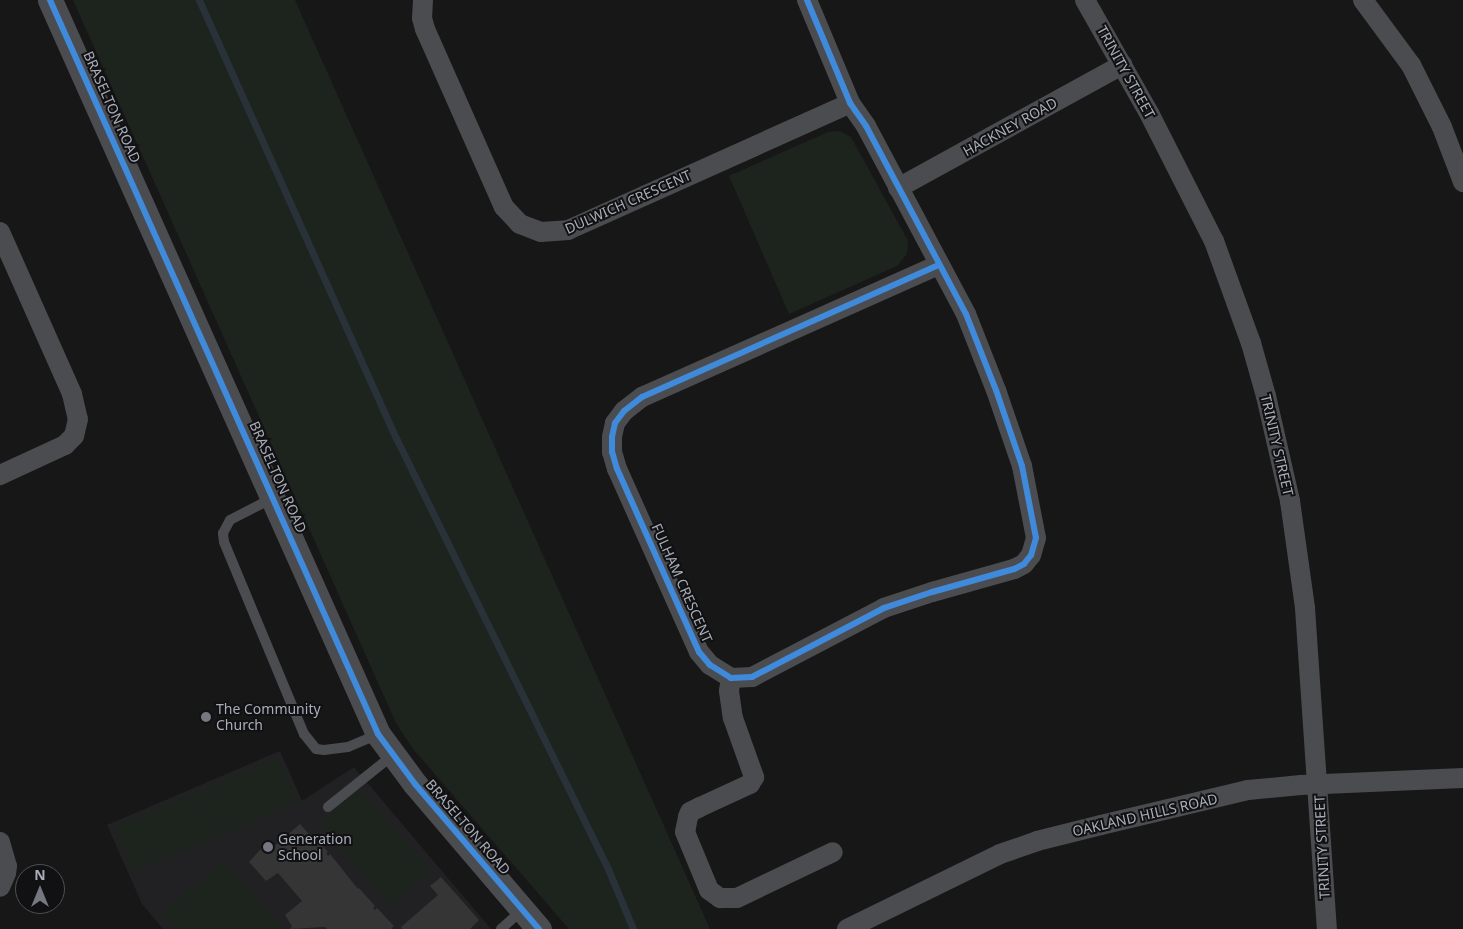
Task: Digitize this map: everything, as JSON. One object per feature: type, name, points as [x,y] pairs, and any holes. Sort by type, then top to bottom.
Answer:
[{"type":"street","name":"BRASELTON ROAD","points":[[50,0],[378,734],[415,784],[539,929]]},
{"type":"street","name":"DULWICH CRESCENT","points":[[423,0],[422,18],[425,29],[504,207],[520,224],[541,232],[568,230],[850,103]]},
{"type":"street","points":[[808,0],[850,103],[866,126],[938,265],[966,314],[996,390],[1022,466],[1036,529],[1036,538],[1031,555],[1014,570],[932,592],[884,608],[752,677],[731,678],[728,691],[732,718],[754,777],[750,784],[690,812],[688,816],[685,832],[709,890],[720,898],[737,898],[833,852]]},
{"type":"street","name":"TRINITY STREET","points":[[1085,0],[1122,65],[1214,241],[1248,335],[1280,449],[1299,554],[1319,784],[1327,929]]},
{"type":"street","points":[[1364,0],[1411,65],[1442,127],[1463,182]]},
{"type":"street","name":"HACKNEY ROAD","points":[[898,188],[1122,65]]},
{"type":"street","points":[[0,232],[72,394],[78,419],[74,436],[65,445],[0,475]]},
{"type":"street","name":"FULHAM CRESCENT","points":[[731,678],[710,665],[698,652],[617,469],[612,452],[612,437],[615,423],[624,411],[642,397],[938,265]]},
{"type":"street","name":"OAKLAND HILLS ROAD","points":[[847,929],[1000,854],[1037,841],[1248,790],[1319,784],[1463,778]]},
{"type":"street","points":[[0,842],[7,866],[0,886]]},
{"type":"lane","points":[[273,498],[230,520],[223,533],[224,542],[304,734],[316,748],[324,750],[348,747],[378,734]]},
{"type":"lane","points":[[328,807],[394,755]]},
{"type":"lane","points":[[501,929],[522,909]]},
{"type":"shaded area","points":[[73,0],[295,0],[710,929],[569,929],[413,749],[396,723]]},
{"type":"shaded area","points":[[840,131],[851,137],[908,241],[907,254],[897,266],[789,314],[729,176],[828,132]]},
{"type":"shaded area","name":"Generation School","points":[[280,751],[302,801],[354,767],[491,929],[163,929],[142,904],[107,825]]},
{"type":"shaded area","points":[[278,757],[298,802],[218,838],[198,793]]},
{"type":"shaded area","points":[[359,789],[431,871],[391,906],[319,824]]},
{"type":"shaded area","points":[[196,792],[215,837],[134,871],[115,826]]},
{"type":"shaded area","points":[[224,861],[283,929],[176,929],[162,913]]},
{"type":"building","points":[[300,824],[328,852],[326,853],[328,856],[330,854],[358,889],[375,906],[373,908],[375,910],[377,908],[394,926],[391,929],[327,929],[325,927],[290,929],[292,926],[285,915],[302,901],[278,873],[266,881],[249,862],[266,843],[271,849]]},
{"type":"building","points":[[441,877],[479,920],[470,929],[402,929],[401,927],[438,895],[430,886]]},
{"type":"waterway","points":[[199,0],[396,438],[606,864],[633,929]]},
{"type":"cycle path","points":[[50,0],[378,734],[415,784],[539,929]]},
{"type":"cycle path","points":[[807,0],[850,103],[866,126],[966,314],[996,390],[1022,466],[1036,538],[1031,555],[1024,564],[1014,569],[932,592],[884,608],[752,677],[731,678],[710,665],[699,652],[617,469],[612,452],[612,437],[615,423],[624,411],[642,397],[938,265]]},
{"type":"place","name":"The Community Church","points":[[206,717]]},
{"type":"place","name":"Generation School","points":[[268,847]]}]
